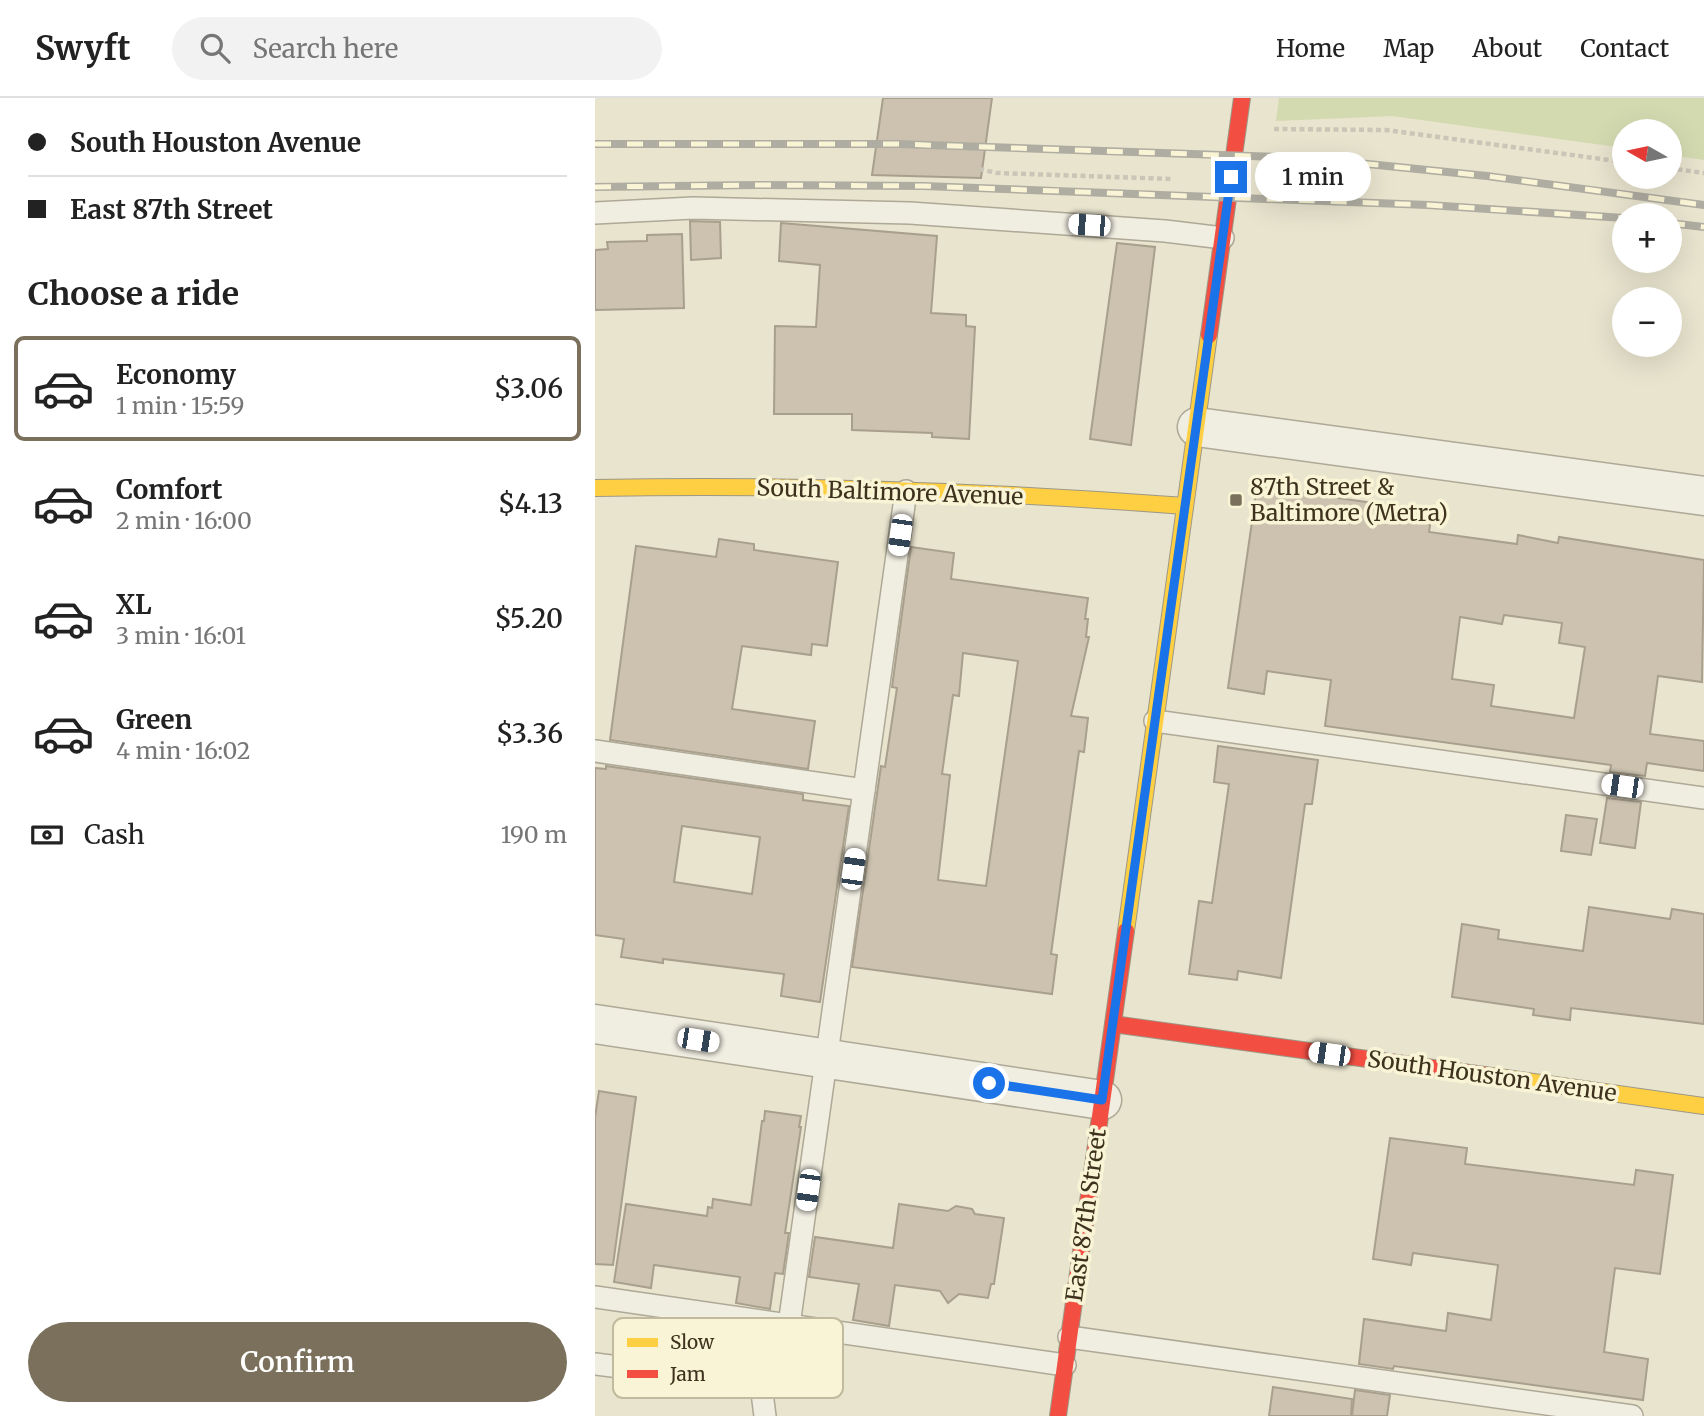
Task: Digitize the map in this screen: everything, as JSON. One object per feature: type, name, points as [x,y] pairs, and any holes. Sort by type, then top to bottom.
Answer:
[{"type":"main road","name":"East 87th Street","points":[[1058,1416],[1242,98]]},
{"type":"main road","name":"South Baltimore Avenue","points":[[595,488],[688,486],[906,491],[1185,506]]},
{"type":"main road","name":"South Houston Avenue","points":[[1113,1024],[1704,1106]]},
{"type":"street","points":[[1197,427],[1704,496]]},
{"type":"street","points":[[595,1024],[1102,1100]]},
{"type":"lane","points":[[595,213],[693,208],[910,213],[1165,231],[1223,238]]},
{"type":"lane","points":[[790,1318],[906,491]]},
{"type":"lane","points":[[1155,721],[1704,798]]},
{"type":"lane","points":[[595,751],[864,790]]},
{"type":"lane","points":[[595,1297],[740,1318]]},
{"type":"lane","points":[[843,1333],[1065,1366]]},
{"type":"lane","points":[[1069,1336],[1632,1416]]},
{"type":"lane","points":[[595,1364],[613,1366]]},
{"type":"lane","points":[[763,1398],[765,1416]]},
{"type":"path","points":[[1238,125],[1290,131],[1387,130],[1612,160]]},
{"type":"path","points":[[979,169],[996,173],[1173,179]]},
{"type":"path","points":[[1682,170],[1704,173]]},
{"type":"green space","points":[[1279,98],[1704,98],[1704,160],[1682,157],[1682,119],[1612,119],[1612,146],[1392,116],[1276,121]]},
{"type":"building","points":[[883,98],[992,98],[981,178],[872,175]]},
{"type":"building","points":[[690,221],[720,222],[721,258],[691,260]]},
{"type":"building","points":[[781,223],[937,236],[931,313],[966,315],[966,326],[975,327],[969,439],[932,437],[932,433],[852,430],[852,414],[774,414],[775,326],[816,327],[820,265],[779,261]]},
{"type":"building","points":[[682,234],[684,308],[595,310],[595,250],[608,249],[607,242],[647,241],[647,235]]},
{"type":"building","points":[[1117,243],[1155,247],[1131,445],[1090,439]]},
{"type":"building","points":[[1257,487],[1432,511],[1429,532],[1517,544],[1518,535],[1558,543],[1559,537],[1704,560],[1702,682],[1658,676],[1650,734],[1704,741],[1704,771],[1647,763],[1645,776],[1610,772],[1611,765],[1325,726],[1331,680],[1267,671],[1264,694],[1228,688]],"holes":[[[1504,615],[1562,623],[1559,643],[1585,647],[1574,718],[1491,706],[1494,685],[1452,679],[1460,617],[1502,624]]]},
{"type":"building","points":[[719,539],[754,544],[754,550],[838,562],[827,646],[812,644],[811,655],[742,646],[732,709],[815,721],[808,769],[610,740],[636,546],[716,557]]},
{"type":"building","points":[[911,547],[954,553],[951,579],[1088,598],[1085,619],[1088,619],[1086,637],[1089,637],[1071,716],[1088,718],[1084,752],[1079,751],[1051,954],[1057,955],[1052,994],[852,967],[881,766],[885,767],[897,688],[892,687]],"holes":[[[963,653],[1018,661],[986,886],[938,880],[950,775],[942,774],[953,695],[959,696]]]},
{"type":"building","points":[[1218,746],[1318,760],[1312,804],[1305,804],[1281,978],[1238,971],[1237,980],[1189,974],[1199,901],[1212,903],[1229,784],[1214,782]]},
{"type":"building","points":[[606,766],[803,794],[803,800],[849,806],[820,1002],[781,996],[784,974],[663,959],[663,963],[621,957],[624,939],[595,935],[595,768],[606,769]],"holes":[[[682,826],[760,837],[752,894],[674,882]]]},
{"type":"building","points":[[1607,798],[1641,802],[1635,848],[1600,843]]},
{"type":"building","points":[[1566,815],[1597,819],[1591,855],[1561,851]]},
{"type":"building","points":[[1589,907],[1670,919],[1672,909],[1704,914],[1704,1024],[1571,1008],[1570,1020],[1533,1015],[1534,1009],[1452,997],[1462,924],[1499,930],[1498,939],[1583,951]]},
{"type":"building","points":[[599,1091],[636,1097],[613,1265],[595,1264],[595,1117]]},
{"type":"building","points":[[765,1111],[801,1116],[785,1233],[789,1233],[783,1274],[775,1273],[770,1309],[736,1303],[740,1277],[654,1265],[651,1288],[614,1282],[626,1204],[707,1216],[713,1199],[751,1205]]},
{"type":"building","points":[[1390,1138],[1467,1148],[1465,1164],[1634,1185],[1636,1170],[1673,1175],[1660,1274],[1615,1268],[1604,1352],[1648,1359],[1643,1400],[1394,1366],[1393,1369],[1359,1364],[1364,1319],[1446,1331],[1448,1313],[1491,1320],[1498,1265],[1413,1253],[1411,1265],[1373,1259]]},
{"type":"building","points":[[899,1204],[948,1211],[956,1206],[972,1209],[975,1214],[1004,1218],[994,1284],[991,1284],[988,1298],[959,1294],[948,1303],[940,1291],[895,1285],[889,1326],[853,1320],[859,1284],[809,1277],[815,1237],[893,1248]]},
{"type":"building","points":[[1273,1387],[1352,1399],[1351,1416],[1269,1416]]},
{"type":"building","points":[[1355,1390],[1390,1395],[1387,1416],[1352,1416]]},
{"type":"railway","points":[[595,144],[897,144],[1308,158],[1487,176],[1704,205]]},
{"type":"railway","points":[[595,187],[923,186],[1428,205],[1612,217]]},
{"type":"railway","points":[[1682,224],[1704,227]]},
{"type":"traffic: slow","points":[[1126,931],[1209,335]]},
{"type":"traffic: slow","points":[[595,488],[890,490],[1185,506]]},
{"type":"traffic: slow","points":[[1484,1075],[1704,1106]]},
{"type":"traffic: jam","points":[[1209,335],[1242,98]]},
{"type":"traffic: jam","points":[[1058,1416],[1126,931]]},
{"type":"traffic: jam","points":[[1113,1024],[1484,1075]]},
{"type":"place","name":"87th Street & Baltimore (Metra)","points":[[1236,500]]},
{"type":"route","points":[[989,1083],[1102,1100],[1231,177]]}]
